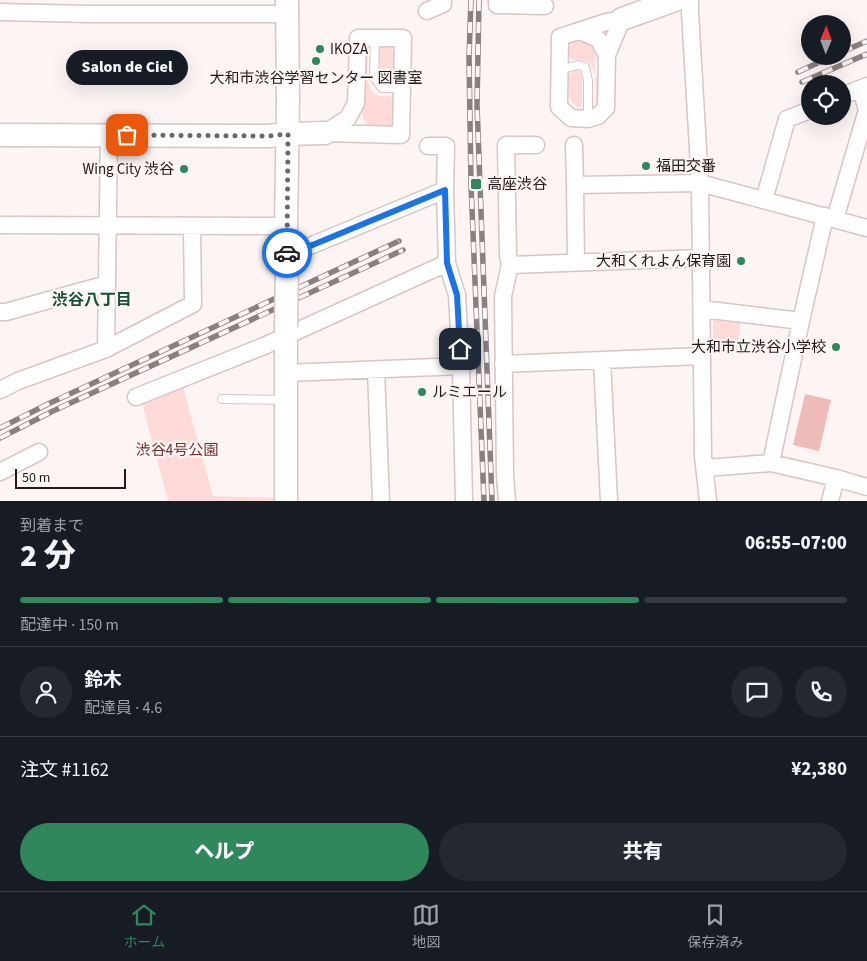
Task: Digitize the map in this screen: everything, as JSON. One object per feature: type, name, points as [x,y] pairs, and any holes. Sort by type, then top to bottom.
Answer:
[{"type":"street","points":[[427,11],[443,4],[443,0]]},
{"type":"street","points":[[497,0],[497,5],[552,4]]},
{"type":"street","points":[[622,19],[607,55],[606,108],[598,116],[588,119],[571,118],[558,107],[560,37],[606,22],[622,19],[675,0]]},
{"type":"street","points":[[690,0],[700,183],[703,456],[708,501]]},
{"type":"street","points":[[0,12],[89,14],[287,7],[286,501]]},
{"type":"street","points":[[580,31],[598,39],[607,55]]},
{"type":"street","points":[[0,135],[268,136],[326,133],[371,135],[401,135],[403,38],[358,38],[356,103],[359,119],[371,135]]},
{"type":"street","points":[[770,463],[801,321],[830,218],[867,110],[864,88],[851,93]]},
{"type":"street","points":[[326,133],[348,118],[356,103]]},
{"type":"street","points":[[764,200],[787,119],[801,114]]},
{"type":"street","points":[[106,349],[109,135]]},
{"type":"street","points":[[507,501],[503,296],[510,265],[508,255],[506,145],[536,145]]},
{"type":"street","points":[[574,145],[576,262]]},
{"type":"street","points":[[428,146],[446,146],[447,263],[457,295],[461,366],[464,501]]},
{"type":"street","points":[[575,185],[700,183],[867,228]]},
{"type":"street","points":[[287,262],[298,251],[445,190]]},
{"type":"street","points":[[0,225],[286,226]]},
{"type":"street","points":[[0,390],[18,381],[106,349],[193,304],[192,226]]},
{"type":"street","points":[[510,265],[702,258]]},
{"type":"street","points":[[136,397],[264,346],[286,331],[447,263]]},
{"type":"street","points":[[0,312],[6,312],[107,284]]},
{"type":"street","points":[[702,309],[801,321]]},
{"type":"street","points":[[503,364],[702,356]]},
{"type":"street","points":[[602,360],[609,501]]},
{"type":"street","points":[[286,374],[461,366]]},
{"type":"street","points":[[376,370],[381,501]]},
{"type":"street","points":[[0,472],[39,452]]},
{"type":"street","points":[[705,468],[770,463],[867,487]]},
{"type":"street","points":[[830,501],[836,478]]},
{"type":"lane","points":[[375,38],[374,77],[382,88],[402,88]]},
{"type":"lane","points":[[559,70],[578,65],[585,67],[588,81],[588,119]]},
{"type":"lane","points":[[222,399],[286,400]]},
{"type":"green space","points":[[580,38],[589,40],[595,48],[595,73],[602,98],[598,104],[596,102],[596,85],[592,67],[585,61],[569,58],[570,45]]},
{"type":"green space","points":[[379,42],[387,44],[396,53],[396,79],[390,83],[385,83],[380,77],[378,65]]},
{"type":"green space","points":[[363,56],[368,56],[368,79],[371,90],[380,96],[396,98],[394,123],[389,127],[370,128],[363,119]]},
{"type":"green space","points":[[575,69],[582,75],[582,106],[580,108],[572,103],[569,94],[569,76],[572,70]]},
{"type":"green space","points":[[713,320],[740,322],[737,353],[729,353],[728,345],[713,346]]},
{"type":"green space","name":"渋谷4号公園","points":[[183,388],[213,496],[276,498],[276,501],[168,501],[142,403]]},
{"type":"shaded area","points":[[805,394],[831,400],[819,451],[793,445]]},
{"type":"railway","points":[[471,0],[469,57],[471,184],[484,501]]},
{"type":"railway","points":[[479,0],[477,105],[492,501]]},
{"type":"railway","points":[[851,48],[867,41]]},
{"type":"railway","points":[[818,75],[867,54]]},
{"type":"railway","points":[[798,72],[813,65]]},
{"type":"railway","points":[[0,428],[399,241]]},
{"type":"railway","points":[[0,438],[53,411],[403,250]]},
{"type":"way so far","points":[[127,135],[268,136],[288,134],[287,253]]},
{"type":"place","name":"IKOZA","points":[[320,49]]},
{"type":"place","name":"大和市渋谷学習センター 図書室","points":[[316,61]]},
{"type":"place","name":"Salon de Ciel","points":[[127,135]]},
{"type":"place","name":"福田交番","points":[[646,166]]},
{"type":"place","name":"Wing City 渋谷","points":[[184,169]]},
{"type":"place","name":"高座渋谷","points":[[476,184]]},
{"type":"place","name":"大和くれよん保育園","points":[[741,261]]},
{"type":"place","name":"大和市立渋谷小学校","points":[[836,347]]},
{"type":"place","name":"ルミエール","points":[[422,392]]},
{"type":"district","name":"渋谷八丁目","points":[[92,299]]},
{"type":"route","points":[[287,253],[287,258],[298,251],[445,190],[447,263],[457,295],[460,349]]}]
